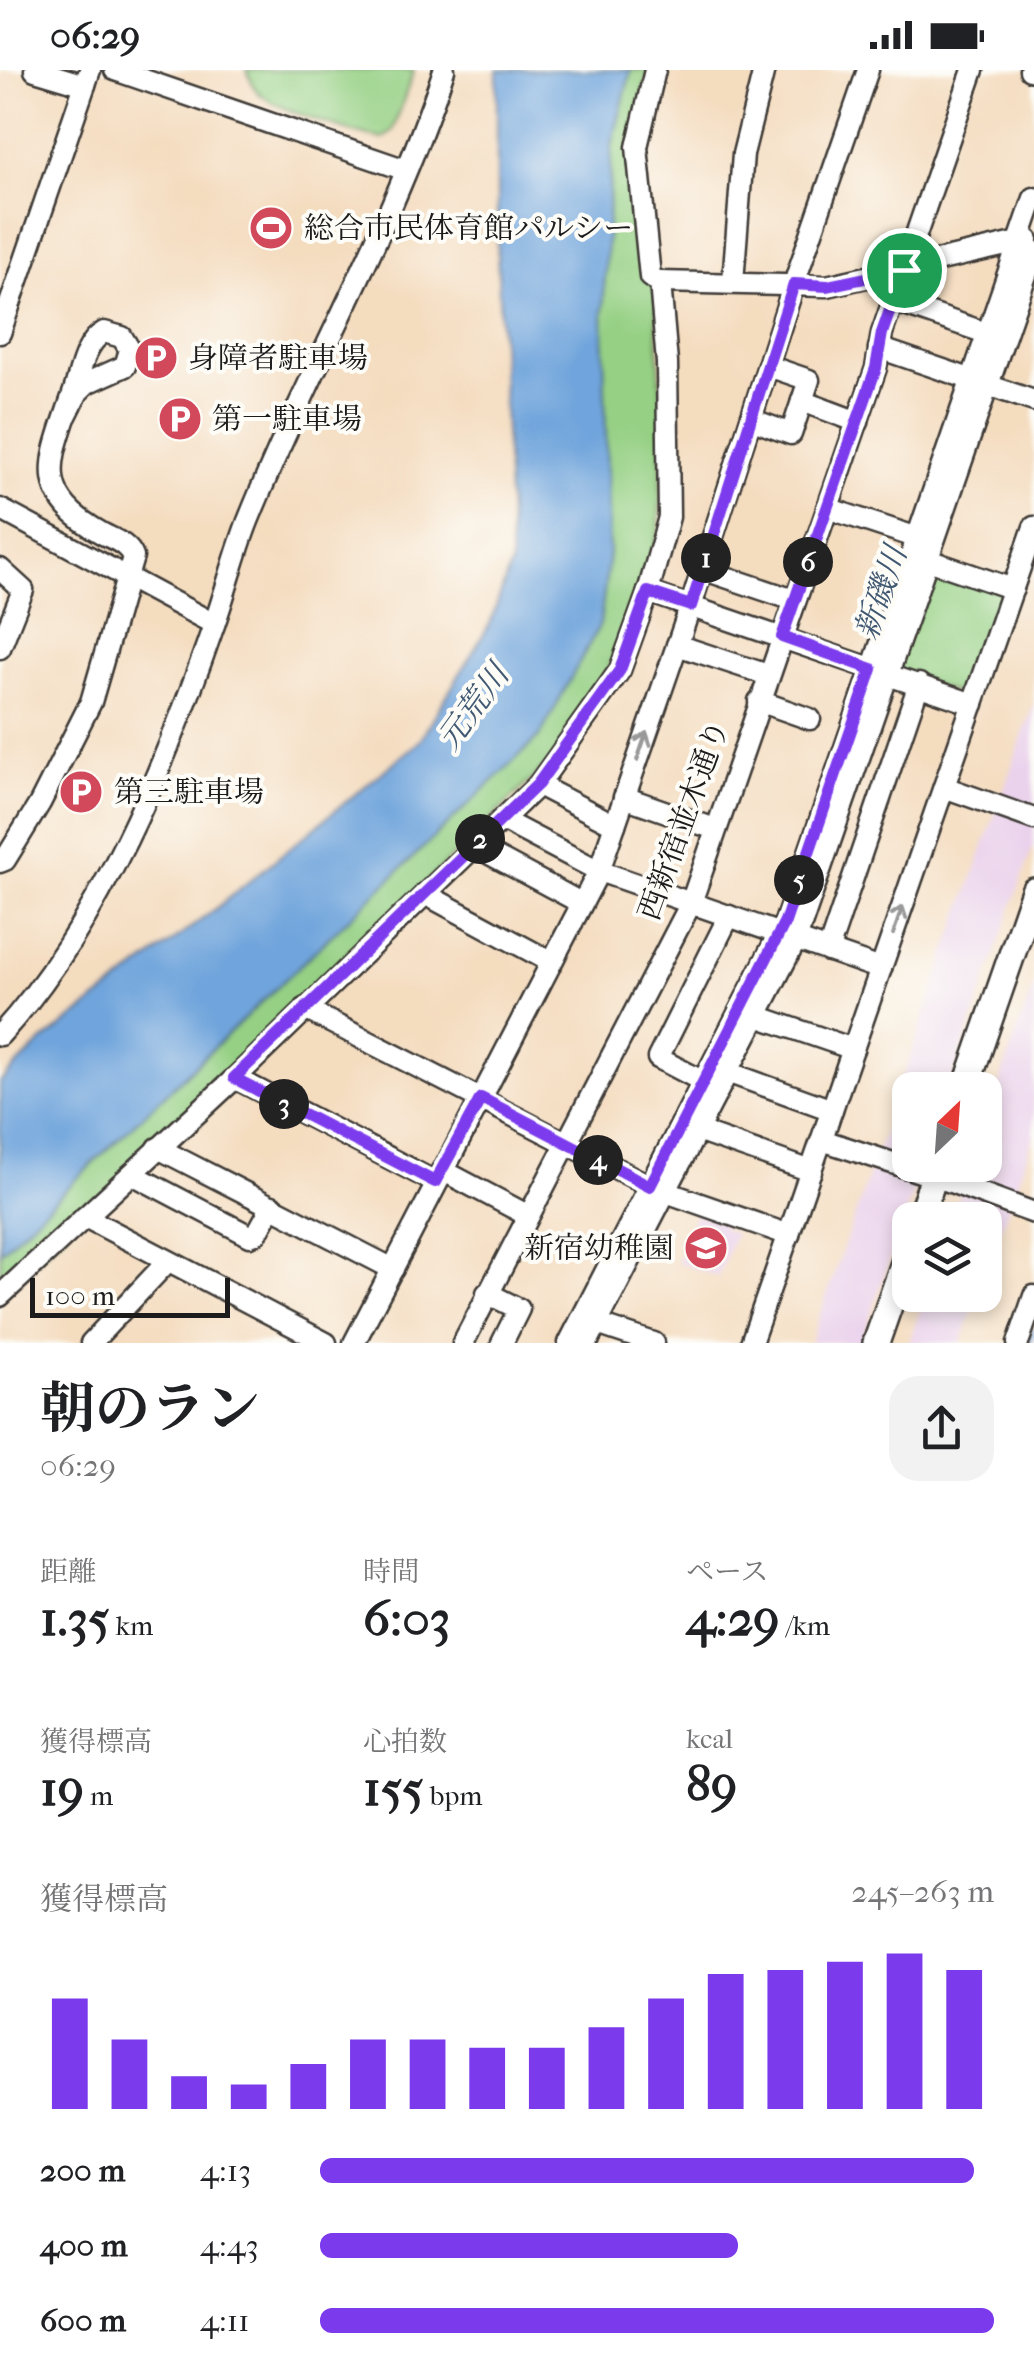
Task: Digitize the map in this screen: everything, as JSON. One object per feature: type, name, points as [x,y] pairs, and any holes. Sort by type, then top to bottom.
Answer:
[{"type":"main road","points":[[970,1072],[1034,891]]},
{"type":"main road","points":[[985,1072],[1034,932]]},
{"type":"main road","points":[[876,1343],[892,1297]]},
{"type":"main road","points":[[894,1343],[904,1312]]},
{"type":"street","points":[[0,333],[88,78],[35,70]]},
{"type":"street","points":[[115,70],[406,170]]},
{"type":"street","points":[[0,1036],[42,985],[119,853],[165,756],[248,522],[406,170],[444,70]]},
{"type":"street","points":[[656,70],[637,147],[650,277],[660,282],[827,286],[1029,244]]},
{"type":"street","points":[[733,282],[743,154],[764,70]]},
{"type":"street","points":[[354,1343],[599,871],[868,70]]},
{"type":"street","name":"西新宿並木通り","points":[[462,1343],[691,903],[858,422],[893,301],[973,70]]},
{"type":"street","points":[[568,1343],[658,1189],[698,1131],[757,1016],[880,672],[918,538],[980,383],[1029,244],[1034,198]]},
{"type":"street","points":[[880,672],[928,560],[980,383],[989,334],[1029,244]]},
{"type":"street","points":[[0,1296],[234,1078],[538,784],[620,670],[648,592],[669,516],[667,363],[660,282]]},
{"type":"street","points":[[893,301],[989,334]]},
{"type":"street","points":[[0,862],[40,803],[91,702],[133,557],[130,550],[64,504],[55,492],[52,464],[66,416],[90,344],[104,332],[114,332],[127,342],[129,359],[125,366],[87,383],[66,416]]},
{"type":"street","points":[[90,344],[88,354],[92,363],[108,373]]},
{"type":"street","points":[[879,348],[1034,401]]},
{"type":"street","points":[[753,420],[791,434],[810,380],[768,366]]},
{"type":"street","points":[[802,401],[858,422]]},
{"type":"street","points":[[827,508],[918,538]]},
{"type":"street","points":[[0,509],[214,624]]},
{"type":"street","points":[[751,1343],[1034,527]]},
{"type":"street","points":[[928,560],[1012,589]]},
{"type":"street","points":[[0,569],[22,590],[0,648]]},
{"type":"street","points":[[702,569],[794,600]]},
{"type":"street","points":[[648,592],[973,704]]},
{"type":"street","points":[[677,644],[768,675]]},
{"type":"street","points":[[828,951],[919,684]]},
{"type":"street","points":[[759,701],[810,719]]},
{"type":"street","points":[[538,784],[615,825]]},
{"type":"street","points":[[944,787],[1030,817],[1034,794]]},
{"type":"street","points":[[624,797],[715,829]]},
{"type":"street","points":[[502,820],[599,871],[881,969]]},
{"type":"street","points":[[473,846],[582,904]]},
{"type":"street","points":[[425,894],[551,962]]},
{"type":"street","points":[[704,1082],[658,1058],[729,916]]},
{"type":"street","points":[[654,1343],[592,1334],[704,1082],[788,937]]},
{"type":"street","points":[[305,1008],[658,1189],[789,1235]]},
{"type":"street","points":[[757,1016],[853,1049]]},
{"type":"street","points":[[728,1072],[832,1110]]},
{"type":"street","points":[[234,1078],[527,1215]]},
{"type":"street","points":[[698,1131],[811,1171]]},
{"type":"street","points":[[822,1140],[892,1158]]},
{"type":"street","points":[[158,1148],[392,1269]]},
{"type":"street","points":[[132,1174],[250,1236],[257,1233],[272,1206]]},
{"type":"street","points":[[966,1182],[1034,1213]]},
{"type":"street","points":[[85,1218],[326,1343]]},
{"type":"street","points":[[92,1343],[168,1261]]},
{"type":"street","points":[[487,1293],[519,1309],[502,1343]]},
{"type":"street","points":[[1018,1343],[1034,1296]]},
{"type":"shaded area","points":[[1034,703],[1034,844],[954,1072],[905,1072]]},
{"type":"shaded area","points":[[1034,984],[1034,1134],[1002,1226],[1002,1202],[957,1202],[964,1182],[1002,1182],[1002,1075]]},
{"type":"shaded area","points":[[892,1109],[892,1182],[916,1182],[909,1202],[892,1202],[892,1253],[861,1343],[810,1343]]},
{"type":"shaded area","name":"新宿幼稚園","points":[[695,1213],[724,1224],[723,1229],[735,1233],[718,1277],[677,1262]]},
{"type":"shaded area","points":[[919,1312],[972,1312],[961,1343],[909,1343]]},
{"type":"green space","points":[[247,70],[414,70],[393,130],[383,139],[280,106],[257,91]]},
{"type":"green space","points":[[631,70],[649,70],[631,145],[655,289],[663,428],[659,529],[643,590],[606,674],[556,756],[0,1296],[0,1252],[540,736],[603,312],[612,145]]},
{"type":"green space","points":[[927,565],[1004,592],[966,697],[890,670]]},
{"type":"water","name":"元荒川","points":[[497,70],[631,70],[612,145],[603,312],[609,554],[600,624],[540,736],[0,1252],[0,1082],[42,1042],[214,910],[419,742],[490,624],[511,564],[497,251]]},
{"type":"waterway","points":[[1029,1343],[1034,1329]]},
{"type":"place","name":"総合市民体育館パルシー","points":[[271,228]]},
{"type":"place","name":"身障者駐車場","points":[[156,358]]},
{"type":"place","name":"第一駐車場","points":[[180,419]]},
{"type":"place","name":"第三駐車場","points":[[81,792]]},
{"type":"place","name":"新宿幼稚園","points":[[706,1248]]},
{"type":"route","points":[[904,270],[882,333],[876,368],[782,637],[872,669],[785,922],[650,1186],[481,1098],[435,1182],[234,1078],[538,784],[620,670],[648,592],[691,606],[794,284],[827,286],[904,270]]},
{"type":"water label","name":"新磯川","points":[[881,593]]}]
